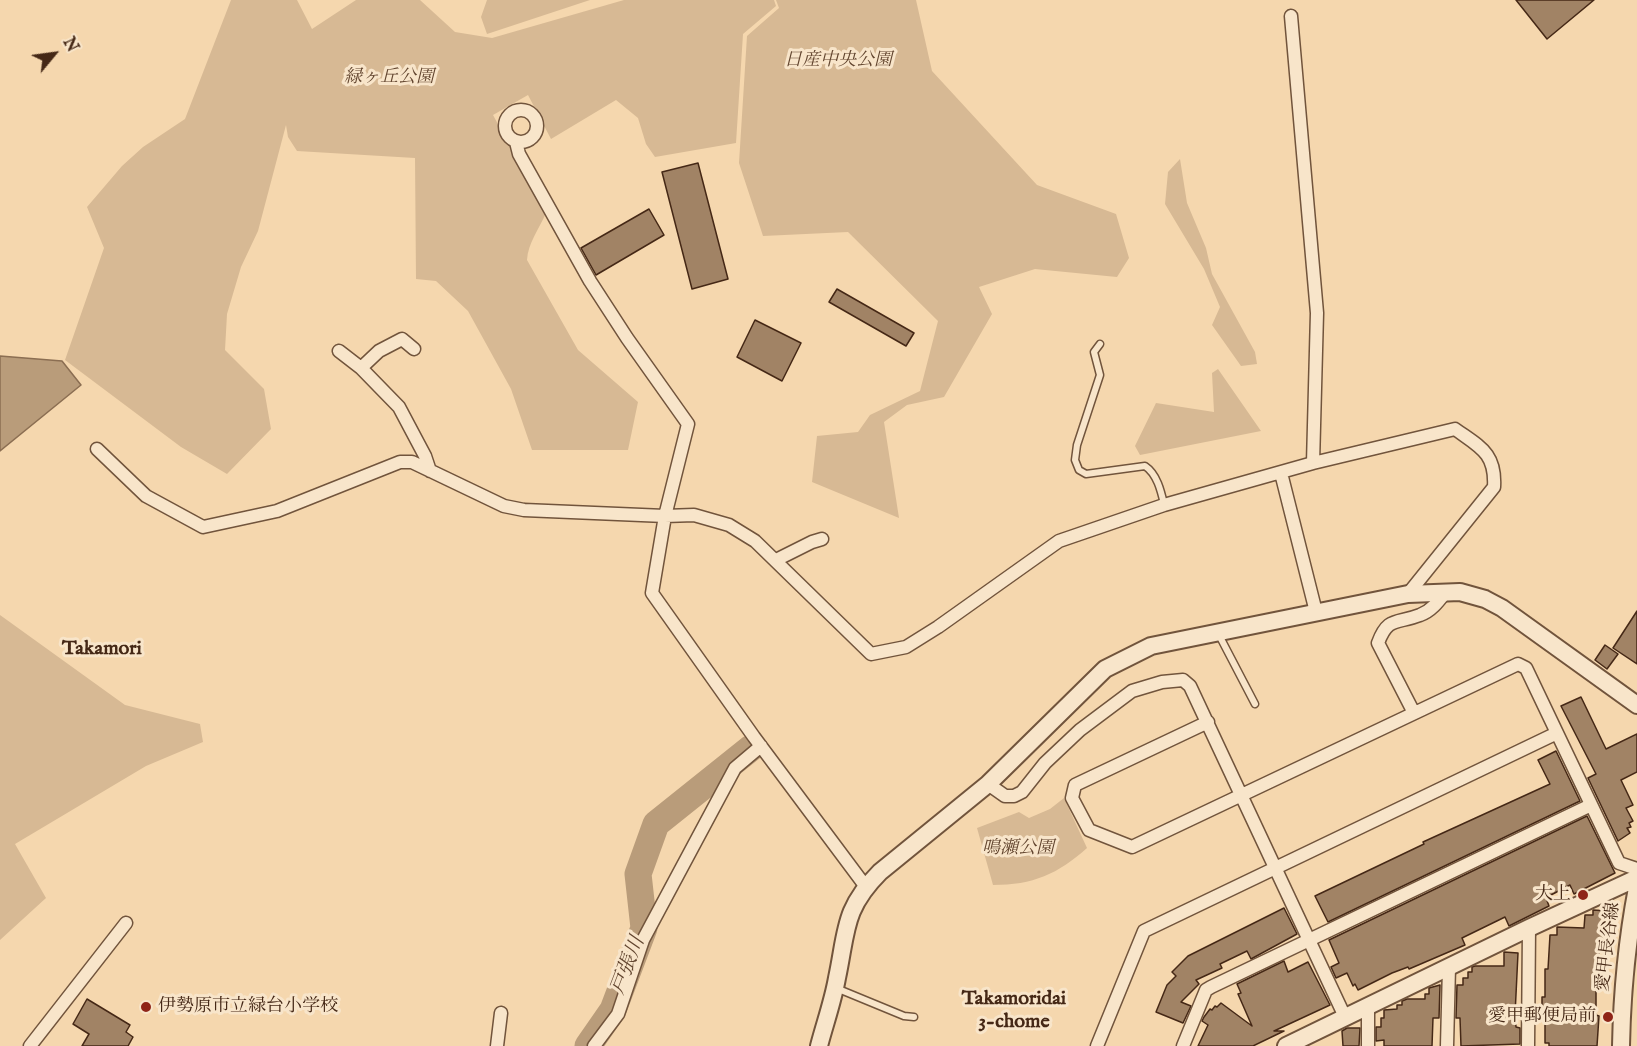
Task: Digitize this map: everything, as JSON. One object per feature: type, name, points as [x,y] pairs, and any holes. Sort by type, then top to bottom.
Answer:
[{"type":"street","points":[[1291,16],[1317,313],[1313,463]]},
{"type":"street","points":[[516,142],[519,154],[591,281],[627,338],[688,424],[665,516],[652,593],[761,746],[866,887]]},
{"type":"street","points":[[361,368],[380,351],[402,339],[414,349]]},
{"type":"street","points":[[339,351],[361,368],[399,407],[425,456],[430,471]]},
{"type":"street","points":[[97,449],[146,496],[203,527],[277,511],[400,462],[412,462],[504,506],[524,510],[665,516],[694,515],[729,525],[755,541],[871,654],[906,647],[1059,542],[1164,505],[1313,463],[1455,429],[1486,451],[1495,474],[1494,487],[1408,594]]},
{"type":"street","points":[[1281,473],[1316,612]]},
{"type":"street","points":[[776,560],[822,539]]},
{"type":"street","points":[[1414,713],[1378,643],[1384,629],[1394,622],[1422,615],[1434,607],[1445,592]]},
{"type":"street","points":[[819,1046],[835,988],[848,919],[855,902],[866,887],[880,872],[988,784],[1105,669],[1151,646],[1408,594],[1460,592],[1485,599],[1502,608],[1637,705]]},
{"type":"street","points":[[1208,722],[1075,784],[1072,798],[1089,830],[1131,847],[1518,663],[1526,668],[1619,863],[1637,869]]},
{"type":"street","points":[[988,784],[1005,796],[1014,796],[1022,792],[1045,764],[1080,730],[1132,691],[1162,682],[1183,680],[1190,686],[1208,722],[1346,1017]]},
{"type":"street","points":[[1097,1046],[1144,932],[1557,733]]},
{"type":"street","points":[[594,1046],[618,1014],[643,940],[735,768],[761,746]]},
{"type":"street","points":[[1183,1046],[1206,990],[1591,805]]},
{"type":"street","points":[[1288,1046],[1637,878]]},
{"type":"street","name":"愛甲長谷線","points":[[1622,1046],[1622,1002],[1630,924],[1637,888]]},
{"type":"street","points":[[30,1046],[126,923]]},
{"type":"street","points":[[1528,1046],[1529,928]]},
{"type":"street","points":[[1448,1046],[1449,967]]},
{"type":"street","points":[[1368,1006],[1368,1046]]},
{"type":"street","points":[[497,1046],[501,1013]]},
{"type":"lane","points":[[1100,344],[1094,352],[1100,375],[1075,460],[1079,470],[1086,474],[1145,466],[1150,469],[1160,486],[1164,505]]},
{"type":"lane","points":[[1217,632],[1255,704]]},
{"type":"lane","points":[[835,988],[904,1016],[914,1017]]},
{"type":"green space","name":"緑ヶ丘公園","points":[[231,0],[297,0],[312,29],[356,0],[420,0],[455,32],[492,38],[624,0],[774,0],[776,6],[743,34],[736,143],[655,157],[646,144],[638,118],[616,100],[551,139],[528,95],[493,115],[546,213],[532,242],[527,260],[578,350],[638,402],[628,450],[532,450],[511,389],[468,311],[436,281],[416,279],[415,158],[297,151],[288,137],[286,125],[258,231],[241,267],[227,314],[225,350],[264,389],[271,429],[227,474],[181,447],[65,360],[104,248],[87,207],[122,166],[143,147],[185,119]]},
{"type":"green space","points":[[487,0],[590,0],[487,34],[481,17]]},
{"type":"green space","name":"日産中央公園","points":[[776,0],[916,0],[932,71],[1037,185],[1116,214],[1129,258],[1117,277],[1035,269],[979,287],[992,314],[944,397],[907,405],[884,422],[899,518],[812,482],[817,436],[858,432],[870,415],[920,391],[938,321],[848,232],[763,236],[739,163],[747,36],[779,8]]},
{"type":"green space","points":[[1180,159],[1187,203],[1206,248],[1212,274],[1255,352],[1257,364],[1241,366],[1212,325],[1220,307],[1204,269],[1165,204],[1168,172]]},
{"type":"green space","points":[[1218,369],[1261,431],[1140,455],[1135,446],[1156,403],[1214,412],[1212,373]]},
{"type":"green space","points":[[0,615],[125,705],[200,724],[203,742],[146,766],[15,844],[46,898],[0,940]]},
{"type":"green space","name":"鳴瀬公園","points":[[1064,798],[1087,848],[1066,865],[1044,876],[1020,883],[993,885],[977,828],[1019,812],[1029,818],[1050,809]]},
{"type":"shaded area","points":[[0,356],[62,361],[81,385],[0,451]]},
{"type":"building","points":[[1516,0],[1594,0],[1547,39]]},
{"type":"building","points":[[698,163],[728,279],[692,289],[662,172]]},
{"type":"building","points":[[649,209],[664,235],[596,275],[581,248]]},
{"type":"building","points":[[837,289],[914,333],[906,346],[829,302]]},
{"type":"building","points":[[755,320],[801,343],[782,381],[737,357]]},
{"type":"building","points":[[1637,611],[1637,664],[1613,648]]},
{"type":"building","points":[[1605,645],[1618,654],[1607,669],[1595,660]]},
{"type":"building","points":[[1581,697],[1606,749],[1637,734],[1637,772],[1621,780],[1633,805],[1626,808],[1633,821],[1629,823],[1631,827],[1627,828],[1630,833],[1618,841],[1588,778],[1596,774],[1561,706]]},
{"type":"building","points":[[1556,751],[1580,801],[1328,922],[1315,896],[1424,844],[1423,842],[1550,784],[1538,760]]},
{"type":"building","points":[[1587,816],[1615,873],[1574,894],[1570,885],[1546,898],[1549,906],[1509,926],[1505,917],[1462,938],[1465,945],[1409,969],[1408,967],[1392,973],[1358,990],[1355,984],[1353,986],[1347,973],[1336,978],[1331,967],[1339,963],[1329,940]]},
{"type":"building","points":[[1284,908],[1297,934],[1251,959],[1247,951],[1220,964],[1222,968],[1196,980],[1199,984],[1181,1002],[1191,1006],[1183,1023],[1156,1012],[1167,985],[1176,976],[1172,972],[1188,956]]},
{"type":"building","points":[[1593,910],[1608,911],[1606,946],[1599,946],[1599,967],[1596,967],[1596,1015],[1599,1016],[1597,1046],[1549,1046],[1549,1043],[1545,1043],[1545,1009],[1542,1009],[1542,997],[1545,997],[1545,969],[1548,969],[1550,935],[1557,935],[1557,927],[1584,928],[1585,915],[1593,915]]},
{"type":"building","points":[[1504,952],[1518,953],[1515,1015],[1516,1027],[1520,1028],[1520,1044],[1461,1046],[1460,1018],[1456,1018],[1457,985],[1463,985],[1463,978],[1468,978],[1468,972],[1472,972],[1472,967],[1504,966]]},
{"type":"building","points":[[1284,961],[1288,972],[1308,962],[1330,1005],[1274,1031],[1284,1031],[1253,1046],[1198,1046],[1208,1025],[1202,1021],[1204,1017],[1210,1009],[1212,1010],[1221,1003],[1252,1026],[1238,994],[1241,993],[1237,984]]},
{"type":"building","points":[[1440,985],[1439,1018],[1433,1018],[1432,1046],[1384,1046],[1384,1040],[1376,1041],[1376,1027],[1381,1027],[1384,1010],[1397,1009],[1397,1005],[1402,1005],[1402,1001],[1407,999],[1425,999],[1425,994],[1429,994],[1429,988]]},
{"type":"building","points":[[87,999],[130,1025],[126,1032],[133,1037],[128,1046],[82,1046],[89,1034],[73,1024]]},
{"type":"building","points":[[1347,1028],[1360,1028],[1359,1046],[1343,1046],[1342,1031]]},
{"type":"waterway","name":"戸張川","points":[[588,1046],[613,1010],[644,928],[638,874],[656,824],[751,748]]},
{"type":"place","name":"大上","points":[[1583,895]]},
{"type":"place","name":"伊勢原市立緑台小学校","points":[[146,1007]]},
{"type":"place","name":"愛甲郵便局前","points":[[1608,1017]]},
{"type":"district","name":"Takamori","points":[[102,650]]},
{"type":"district","name":"Takamoridai 3-chome","points":[[1014,1012]]}]
